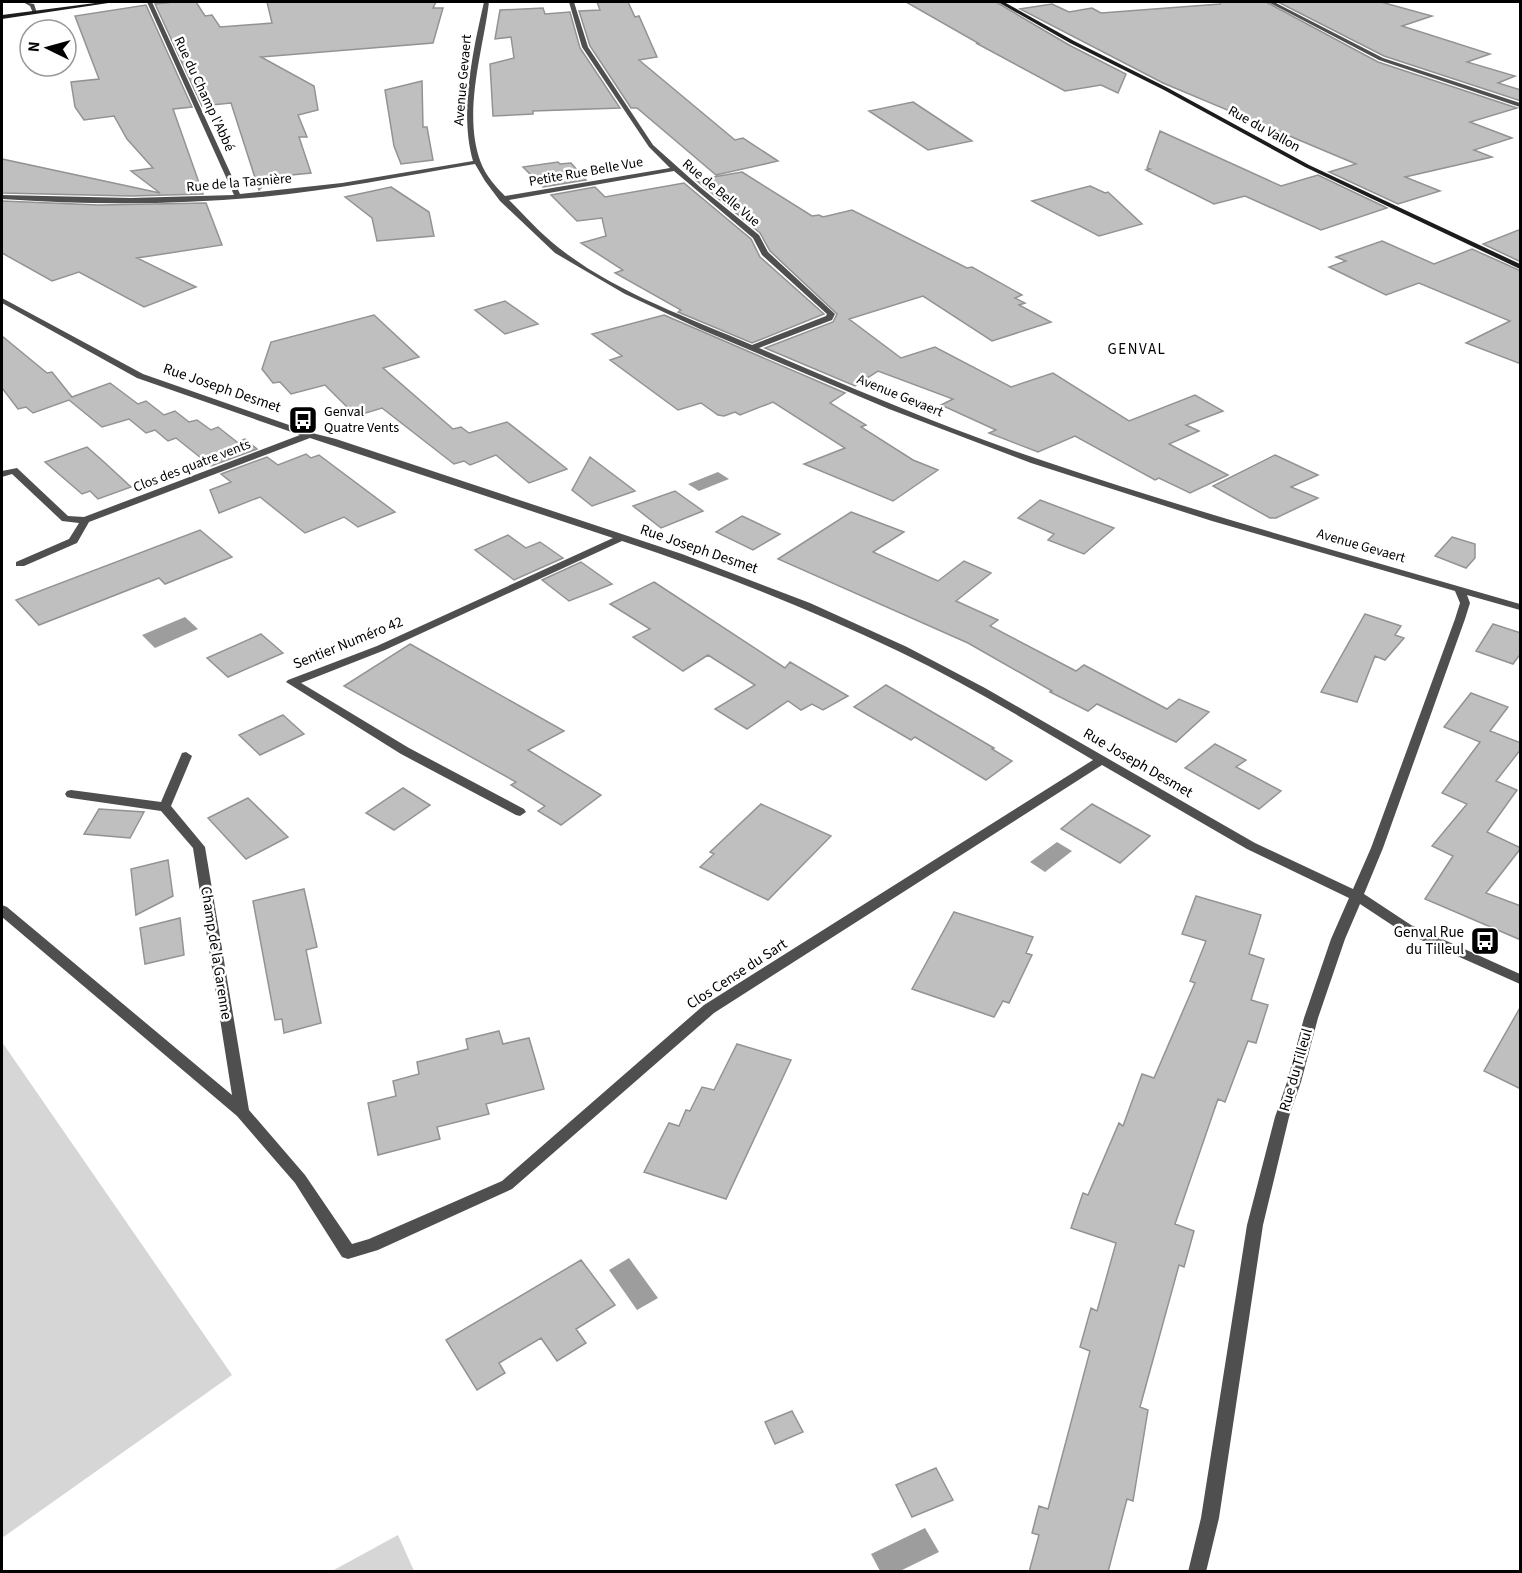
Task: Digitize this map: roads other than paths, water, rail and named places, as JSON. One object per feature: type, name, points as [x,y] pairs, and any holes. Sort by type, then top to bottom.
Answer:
[{"type":"street","points":[[25,2],[32,5],[35,12]]},
{"type":"street","points":[[2,17],[112,2]]},
{"type":"street","name":"Rue du Champ l'Abbé","points":[[149,2],[238,196]]},
{"type":"street","name":"Avenue Gevaert","points":[[487,2],[478,51],[472,111],[473,149],[488,182],[557,250],[672,314],[862,395],[1032,460],[1184,509],[1521,607]]},
{"type":"street","name":"Rue de Belle Vue","points":[[572,2],[585,47],[651,146],[674,169],[756,237],[765,253],[831,314],[829,318],[752,348]]},
{"type":"street","name":"Rue du Vallon","points":[[1001,2],[1128,72],[1176,95],[1345,186],[1458,236],[1521,267]]},
{"type":"street","points":[[1271,2],[1381,59],[1521,105]]},
{"type":"street","name":"Rue de la Tasnière","points":[[2,196],[123,201],[238,196],[334,185],[477,162]]},
{"type":"street","name":"Petite Rue Belle Vue","points":[[503,199],[674,169]]},
{"type":"street","name":"Rue Joseph Desmet","points":[[2,300],[140,376],[309,435],[333,441],[750,582],[903,649],[981,690],[1251,846],[1357,896],[1406,928],[1521,979]]},
{"type":"street","name":"Clos des quatre vents","points":[[85,520],[309,435]]},
{"type":"street","points":[[2,474],[14,470],[65,519],[85,520],[73,541],[20,564]]},
{"type":"street","name":"Sentier Numéro 42","points":[[520,812],[405,751],[292,682],[381,648],[621,538]]},
{"type":"street","name":"Rue du Tilleul","points":[[1197,1572],[1210,1518],[1255,1226],[1282,1117],[1311,1018],[1338,939],[1357,896],[1460,620],[1465,603],[1460,589]]},
{"type":"street","points":[[71,794],[165,807],[186,756]]},
{"type":"street","name":"Clos Cense du Sart","points":[[242,1112],[300,1179],[348,1252],[372,1245],[507,1185],[709,1009],[1101,760]]},
{"type":"street","name":"Champ de la Garenne","points":[[165,807],[199,847],[242,1112]]},
{"type":"street","points":[[2,910],[242,1112]]},
{"type":"place","name":"Genval Quatre Vents","points":[[303,420]]},
{"type":"place","name":"Genval Rue du Tilleul","points":[[1485,941]]},
{"type":"district","name":"GENVAL","points":[[1137,349]]}]
